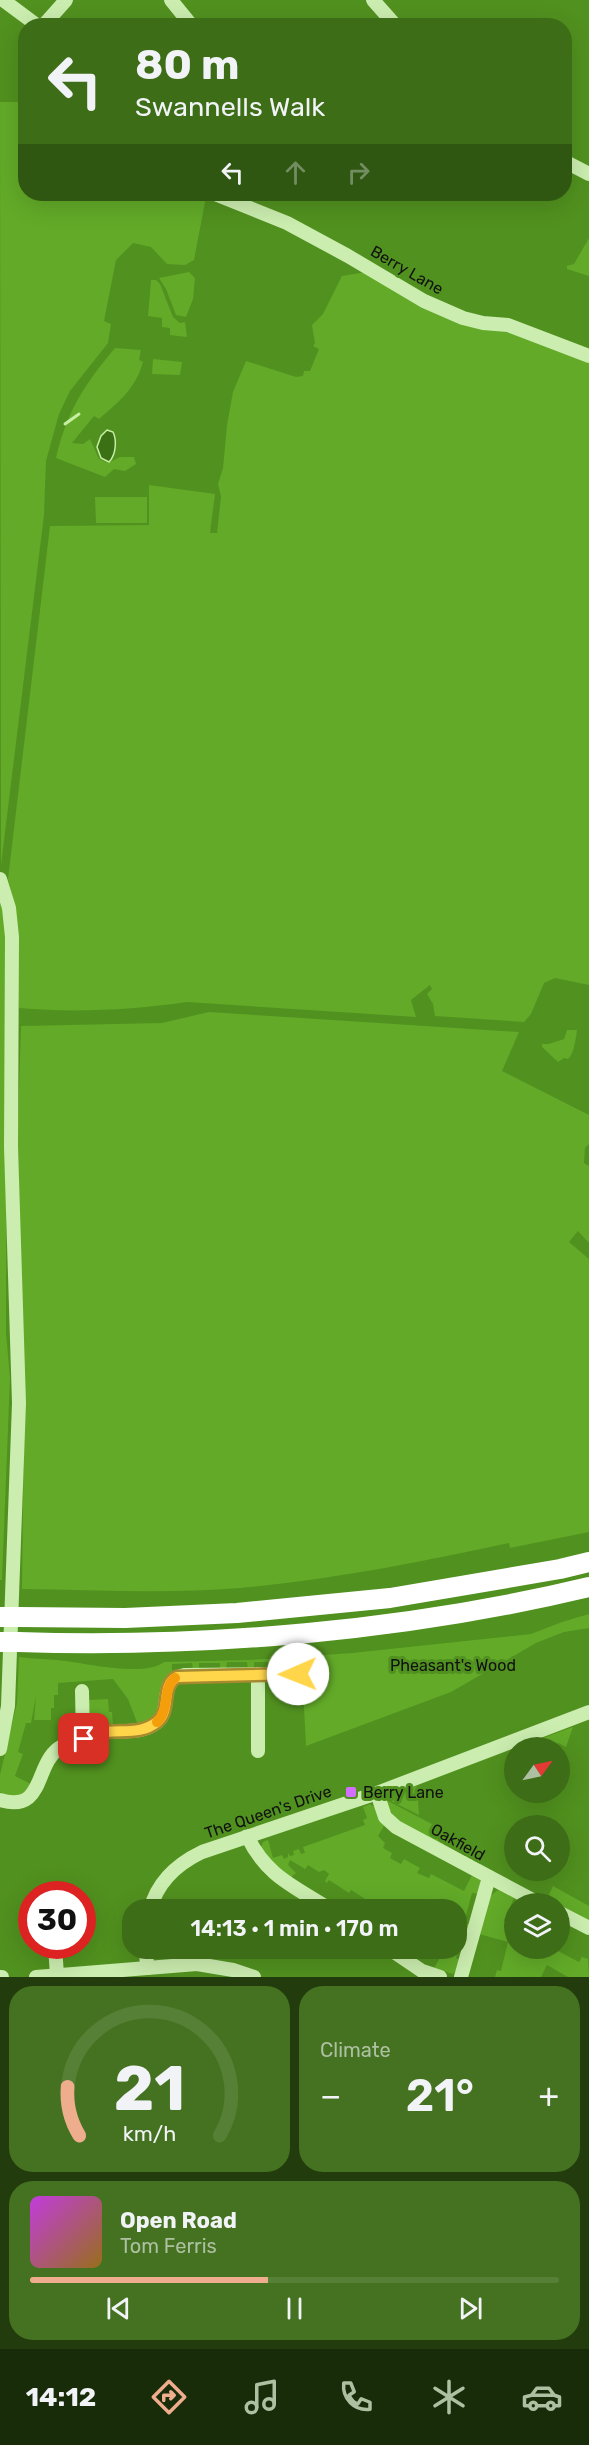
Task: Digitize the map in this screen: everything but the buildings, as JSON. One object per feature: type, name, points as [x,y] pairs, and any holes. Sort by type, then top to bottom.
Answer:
[{"type":"highway","points":[[9,1617],[125,1618],[237,1613],[390,1598],[589,1562]]},
{"type":"highway","points":[[9,1642],[128,1644],[234,1640],[399,1622],[589,1587]]},
{"type":"street","points":[[3,0],[27,18]]},
{"type":"street","points":[[50,18],[66,0]]},
{"type":"street","points":[[171,0],[184,18]]},
{"type":"street","points":[[373,0],[389,18]]},
{"type":"street","points":[[572,165],[589,174]]},
{"type":"street","name":"Berry Lane","points":[[232,201],[287,223],[348,255],[424,301],[464,318],[483,323],[508,325],[589,356]]},
{"type":"street","points":[[0,879],[9,908],[12,937],[11,1148],[19,1403],[8,1707],[0,1749]]},
{"type":"street","points":[[258,1674],[258,1751]]},
{"type":"street","points":[[0,1800],[16,1803],[27,1798],[35,1789],[57,1750],[106,1732],[144,1729],[158,1722],[164,1713],[169,1684],[177,1677],[298,1674]]},
{"type":"street","points":[[82,1691],[84,1739]]},
{"type":"street","name":"The Queen's Drive","points":[[154,1899],[157,1891],[181,1864],[202,1852],[377,1792],[589,1712]]},
{"type":"street","name":"Oakfield","points":[[377,1792],[385,1817],[396,1827],[519,1893]]},
{"type":"street","points":[[247,1836],[258,1856],[270,1870],[314,1899]]},
{"type":"street","points":[[461,1977],[489,1877]]},
{"type":"street","points":[[570,1918],[589,1928]]},
{"type":"street","points":[[55,1959],[57,1975]]},
{"type":"street","points":[[147,1959],[147,1968]]},
{"type":"street","points":[[404,1959],[422,1971],[440,1977]]},
{"type":"street","points":[[36,1977],[197,1964],[233,1970],[254,1977]]},
{"type":"green space","points":[[0,102],[18,102],[18,201],[205,201],[194,260],[185,265],[167,264],[151,247],[133,243],[116,260],[104,321],[111,324],[108,343],[70,391],[59,414],[46,461],[44,515],[1,865]]},
{"type":"green space","points":[[589,238],[589,276],[567,269],[567,266],[574,264]]},
{"type":"green space","points":[[189,272],[195,278],[193,299],[186,317],[176,315],[159,278]]},
{"type":"green space","points":[[366,272],[504,329],[589,360],[589,985],[555,978],[544,983],[531,1014],[524,1022],[435,1016],[433,1004],[427,994],[432,989],[430,985],[411,1000],[416,1017],[187,1002],[103,1010],[19,1008],[14,903],[8,879],[50,526],[149,525],[149,485],[215,494],[210,533],[217,533],[221,497],[218,484],[223,468],[227,425],[233,392],[246,361],[296,377],[303,376],[304,371],[310,371],[319,349],[313,346],[315,343],[312,325],[323,314],[342,276]]},
{"type":"green space","points":[[151,280],[156,280],[160,284],[173,317],[180,323],[185,322],[187,337],[170,335],[170,328],[162,327],[162,318],[148,316]]},
{"type":"green space","points":[[115,348],[141,350],[139,360],[143,362],[140,371],[120,400],[99,419],[94,416],[72,443],[83,444],[90,439],[99,459],[108,463],[120,457],[134,457],[136,464],[125,471],[114,469],[105,477],[56,458],[71,412],[94,374]]},
{"type":"green space","points":[[153,359],[182,362],[180,375],[152,374]]},
{"type":"green space","points":[[95,497],[147,497],[147,523],[96,523]]},
{"type":"green space","points":[[0,893],[5,911],[7,1008],[6,1333],[10,1378],[2,1580],[0,1580]]},
{"type":"green space","points":[[209,1012],[519,1032],[502,1071],[589,1115],[589,1144],[585,1148],[584,1163],[589,1166],[589,1243],[578,1231],[569,1242],[589,1259],[589,1532],[510,1548],[509,1543],[342,1575],[274,1585],[213,1590],[158,1591],[22,1589],[24,1422],[17,1149],[21,1026],[162,1023]]},
{"type":"green space","points":[[567,1030],[577,1030],[573,1050],[568,1059],[564,1058],[558,1062],[542,1047],[542,1044],[564,1039]]},
{"type":"green space","name":"Pheasant's Wood","points":[[589,1614],[589,1628],[564,1632],[536,1643],[451,1692],[306,1746],[302,1669],[299,1669],[298,1662],[279,1662],[278,1669],[271,1669],[271,1662],[254,1662],[254,1669],[248,1669],[247,1662],[227,1662],[226,1669],[220,1670],[220,1663],[199,1663],[199,1670],[193,1670],[192,1663],[172,1664],[172,1672],[163,1684],[157,1712],[153,1718],[138,1725],[128,1699],[113,1679],[58,1683],[58,1695],[54,1695],[54,1708],[51,1708],[51,1720],[34,1720],[36,1696],[31,1723],[26,1723],[18,1752],[23,1754],[15,1776],[31,1784],[21,1794],[13,1796],[0,1792],[0,1775],[17,1703],[19,1657],[60,1660],[102,1667],[144,1669],[164,1662],[250,1660],[352,1653],[531,1634]]},
{"type":"green space","points":[[108,1699],[113,1725],[95,1725],[95,1713],[89,1713],[89,1700]]},
{"type":"green space","points":[[573,1727],[570,1737],[546,1737]]},
{"type":"green space","points":[[417,1786],[419,1815],[389,1800],[390,1796]]},
{"type":"green space","points":[[386,1800],[451,1834],[443,1845],[408,1829],[395,1817]]},
{"type":"green space","points":[[370,1804],[375,1807],[384,1826],[378,1836],[385,1843],[383,1848],[392,1853],[390,1858],[401,1864],[404,1859],[420,1868],[417,1873],[429,1878],[431,1874],[464,1891],[472,1875],[480,1880],[480,1894],[472,1893],[467,1912],[467,1899],[365,1899],[351,1890],[349,1893],[329,1880],[327,1883],[325,1881],[329,1874],[324,1870],[319,1872],[308,1865],[305,1869],[290,1860],[288,1865],[296,1873],[291,1877],[273,1865],[261,1847],[263,1842],[268,1840],[273,1858],[282,1855],[284,1859],[288,1857],[288,1853],[290,1856],[294,1855],[293,1851],[299,1849],[301,1854],[305,1853],[303,1847],[365,1825],[363,1820],[367,1818],[363,1807]]},
{"type":"green space","points":[[553,1886],[566,1893],[550,1893]]},
{"type":"green space","points":[[498,1890],[504,1893],[504,1941],[479,1934],[489,1897]]},
{"type":"green space","points":[[570,1895],[589,1906],[589,1923],[570,1913]]},
{"type":"green space","points":[[570,1957],[579,1962],[582,1957],[588,1959],[589,1977],[568,1977],[547,1965],[541,1977],[495,1977],[497,1970],[501,1971],[504,1959]]},
{"type":"green space","points":[[439,1959],[463,1961],[453,1974],[434,1968]]},
{"type":"shaded area","points":[[107,430],[113,432],[115,443],[109,462],[101,458],[97,447],[101,436]]},
{"type":"waterway","points":[[65,424],[79,414]]},
{"type":"slow traffic","points":[[157,1722],[164,1713],[169,1684],[175,1678]]},
{"type":"place","name":"Berry Lane","points":[[351,1792]]},
{"type":"route","points":[[84,1739],[102,1732],[144,1729],[158,1722],[164,1713],[169,1684],[177,1677],[298,1674]]}]
